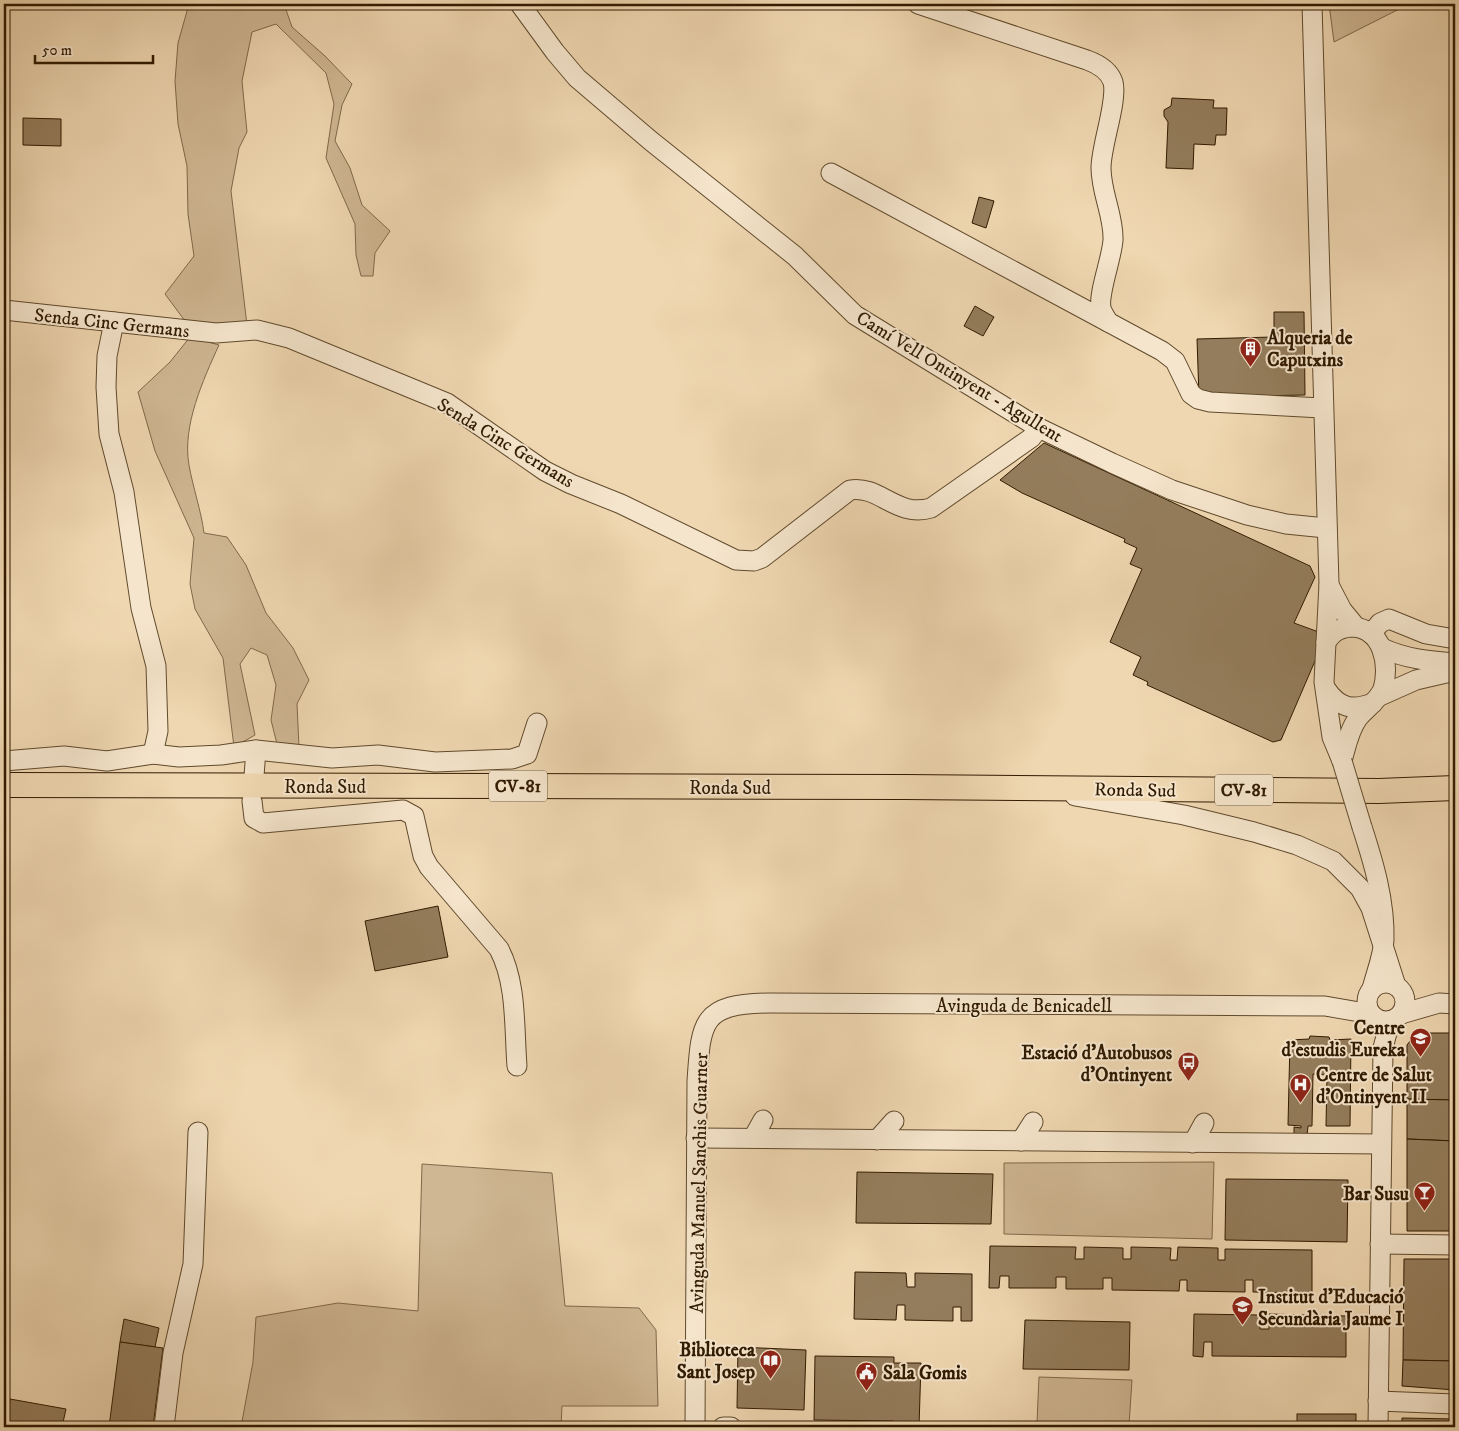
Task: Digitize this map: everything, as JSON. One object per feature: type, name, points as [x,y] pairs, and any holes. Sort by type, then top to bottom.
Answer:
[{"type":"main road","name":"Ronda Sud","points":[[4,785],[1379,791],[1455,788]]},
{"type":"street","name":"Camí Vell Ontinyent - Agullent","points":[[520,4],[555,52],[577,78],[651,141],[795,256],[855,315],[1039,428],[1172,490],[1247,515],[1286,524],[1326,528]]},
{"type":"street","points":[[918,4],[1087,60],[1108,73],[1113,82],[1114,94],[1102,151],[1101,170],[1113,240],[1101,308],[1108,322]]},
{"type":"street","points":[[1310,5],[1329,584],[1324,658],[1326,689],[1332,737],[1342,761],[1378,880],[1383,916],[1384,942],[1367,1004],[1384,1017]]},
{"type":"street","points":[[831,173],[1171,357],[1175,361],[1191,394],[1198,399],[1210,402],[1322,408]]},
{"type":"street","name":"Senda Cinc Germans","points":[[4,310],[216,332],[257,330],[289,338],[447,403],[554,476],[621,504],[724,555],[746,561],[762,558],[850,490],[864,490],[909,510],[920,511],[930,508],[1030,438],[1039,428]]},
{"type":"street","points":[[114,322],[107,364],[109,434],[124,492],[141,608],[156,666],[159,698],[158,731],[153,754]]},
{"type":"street","points":[[1329,584],[1342,610],[1370,636],[1400,656],[1416,660],[1455,663]]},
{"type":"street","points":[[1370,636],[1380,623],[1389,619],[1426,634],[1455,639]]},
{"type":"street","points":[[1326,642],[1337,630],[1370,636]]},
{"type":"street","points":[[1342,761],[1353,727],[1376,699],[1385,673],[1370,636]]},
{"type":"street","points":[[1326,689],[1335,702],[1348,708],[1356,708],[1416,680],[1455,671]]},
{"type":"street","points":[[4,761],[64,756],[107,761],[153,754],[179,757],[221,755],[256,750],[332,758],[378,755],[435,762],[512,759],[526,754],[537,723]]},
{"type":"street","points":[[254,776],[256,750]]},
{"type":"street","points":[[1032,788],[1184,815],[1254,832],[1318,853],[1346,873],[1360,888],[1371,908],[1398,988],[1405,1001],[1384,1017]]},
{"type":"street","points":[[252,801],[254,818],[263,823],[403,810],[414,816],[423,856],[429,868],[488,935],[506,962],[510,979],[517,1066]]},
{"type":"street","points":[[1325,1006],[1371,991],[1384,983],[1447,1004]]},
{"type":"street","name":"Avinguda de Benicadell","points":[[724,1009],[736,1005],[768,1003],[1325,1006]]},
{"type":"street","points":[[1325,1006],[1384,1017],[1447,1004]]},
{"type":"street","name":"Avinguda Manuel Sanchis Guarner","points":[[695,1427],[696,1138],[700,1041],[707,1022],[724,1009]]},
{"type":"street","points":[[1378,1427],[1384,1017]]},
{"type":"street","points":[[753,1138],[763,1120]]},
{"type":"street","points":[[877,1140],[894,1121]]},
{"type":"street","points":[[1021,1141],[1033,1122]]},
{"type":"street","points":[[1193,1143],[1204,1123]]},
{"type":"street","points":[[164,1427],[173,1353],[193,1264],[198,1132]]},
{"type":"street","points":[[696,1138],[1381,1144]]},
{"type":"street","points":[[1380,1244],[1455,1245]]},
{"type":"street","points":[[1378,1401],[1455,1404]]},
{"type":"street","points":[[723,1427],[731,1427]]},
{"type":"shaded area","points":[[189,4],[284,4],[292,27],[325,56],[352,84],[342,105],[335,141],[350,168],[362,205],[390,231],[375,253],[373,276],[361,276],[356,255],[355,224],[326,158],[334,104],[326,73],[276,24],[252,32],[242,81],[247,132],[239,148],[231,191],[247,325],[188,325],[165,294],[194,256],[188,214],[187,166],[178,124],[175,81],[178,43]]},
{"type":"shaded area","points":[[1329,4],[1409,4],[1334,42]]},
{"type":"shaded area","points":[[190,337],[219,345],[195,404],[188,435],[189,465],[204,533],[227,537],[246,565],[266,613],[293,648],[309,680],[297,704],[299,747],[277,744],[271,720],[276,685],[267,655],[251,648],[240,664],[255,735],[234,747],[223,658],[195,609],[190,584],[194,538],[155,451],[138,392],[170,362]]},
{"type":"shaded area","points":[[1214,1162],[1212,1239],[1004,1234],[1004,1163]]},
{"type":"shaded area","points":[[422,1164],[552,1173],[565,1306],[639,1308],[656,1330],[658,1406],[562,1406],[561,1427],[241,1427],[253,1362],[256,1317],[338,1303],[418,1311]]},
{"type":"shaded area","points":[[1039,1377],[1132,1380],[1129,1425],[1037,1423]]},
{"type":"building","points":[[1172,98],[1214,100],[1213,108],[1227,108],[1226,135],[1216,135],[1215,145],[1194,144],[1193,169],[1166,168],[1168,122],[1164,116],[1164,110],[1171,106]]},
{"type":"building","points":[[23,118],[61,119],[61,146],[23,145]]},
{"type":"building","points":[[979,197],[994,201],[986,228],[972,223]]},
{"type":"building","points":[[975,306],[994,317],[983,336],[964,326]]},
{"type":"building","name":"Alqueria de Caputxins","points":[[1274,312],[1304,312],[1305,395],[1199,397],[1197,339],[1274,337]]},
{"type":"building","points":[[1044,443],[1310,566],[1315,577],[1294,623],[1316,631],[1319,635],[1318,654],[1281,740],[1273,742],[1147,685],[1148,682],[1133,675],[1141,657],[1110,642],[1142,569],[1130,564],[1137,548],[1124,542],[1125,539],[1022,493],[1000,480]]},
{"type":"building","points":[[438,906],[448,957],[375,971],[365,921]]},
{"type":"building","points":[[1416,1033],[1453,1033],[1452,1100],[1407,1099],[1407,1045]]},
{"type":"building","points":[[1453,1033],[1455,1033],[1455,1100],[1452,1100]]},
{"type":"building","name":"Centre de Salut d'Ontinyent II","points":[[1310,1036],[1329,1037],[1330,1040],[1351,1039],[1350,1126],[1326,1126],[1327,1075],[1313,1074],[1312,1126],[1308,1126],[1307,1136],[1294,1136],[1294,1127],[1301,1128],[1301,1126],[1288,1125],[1290,1040],[1309,1039]]},
{"type":"building","points":[[1407,1099],[1455,1100],[1455,1141],[1407,1139]]},
{"type":"building","points":[[1407,1139],[1455,1141],[1455,1231],[1407,1231]]},
{"type":"building","points":[[857,1172],[993,1174],[991,1224],[856,1223]]},
{"type":"building","points":[[1226,1179],[1348,1180],[1347,1242],[1225,1240]]},
{"type":"building","points":[[990,1246],[1076,1247],[1075,1259],[1084,1259],[1084,1247],[1123,1248],[1123,1259],[1131,1259],[1131,1247],[1171,1248],[1170,1260],[1177,1260],[1178,1247],[1218,1248],[1218,1260],[1225,1260],[1225,1249],[1312,1250],[1312,1293],[1253,1292],[1253,1280],[1245,1280],[1245,1292],[1187,1291],[1187,1280],[1180,1280],[1179,1291],[1112,1290],[1112,1278],[1103,1278],[1103,1289],[1066,1289],[1066,1277],[1056,1277],[1056,1288],[1009,1288],[1009,1276],[1000,1276],[999,1288],[989,1288]]},
{"type":"building","points":[[1404,1259],[1455,1259],[1455,1361],[1403,1360]]},
{"type":"building","points":[[855,1272],[906,1273],[907,1287],[915,1287],[915,1273],[972,1274],[972,1321],[961,1321],[961,1307],[953,1307],[953,1321],[905,1320],[905,1305],[897,1305],[896,1320],[854,1319]]},
{"type":"building","points":[[1194,1314],[1260,1315],[1260,1329],[1269,1329],[1269,1314],[1346,1316],[1346,1357],[1212,1356],[1212,1342],[1204,1342],[1203,1357],[1193,1356]]},
{"type":"building","points":[[124,1319],[159,1328],[155,1347],[120,1342]]},
{"type":"building","points":[[1025,1320],[1130,1322],[1129,1370],[1023,1369]]},
{"type":"building","points":[[120,1342],[163,1348],[153,1427],[109,1427]]},
{"type":"building","name":"Biblioteca Sant Josep","points":[[738,1347],[806,1350],[804,1410],[737,1408]]},
{"type":"building","name":"Sala Gomis","points":[[815,1356],[894,1357],[894,1363],[921,1363],[919,1427],[893,1427],[893,1421],[814,1420]]},
{"type":"building","points":[[1403,1360],[1455,1361],[1455,1390],[1402,1386]]},
{"type":"building","points":[[10,1399],[66,1409],[62,1427],[30,1427],[6,1423]]},
{"type":"building","points":[[1297,1414],[1356,1414],[1356,1427],[1297,1427]]},
{"type":"building","points":[[1402,1418],[1455,1419],[1455,1427],[1402,1427]]},
{"type":"place","name":"Alqueria de Caputxins","points":[[1251,367]]},
{"type":"place","name":"Centre d'estudis Eureka","points":[[1421,1057]]},
{"type":"place","name":"Estació d'Autobusos d'Ontinyent","points":[[1188,1082]]},
{"type":"place","name":"Centre de Salut d'Ontinyent II","points":[[1300,1104]]},
{"type":"place","name":"Bar Susu","points":[[1425,1212]]},
{"type":"place","name":"Institut d'Educació Secundària Jaume I","points":[[1242,1326]]},
{"type":"place","name":"Biblioteca Sant Josep","points":[[771,1379]]},
{"type":"place","name":"Sala Gomis","points":[[867,1391]]}]
